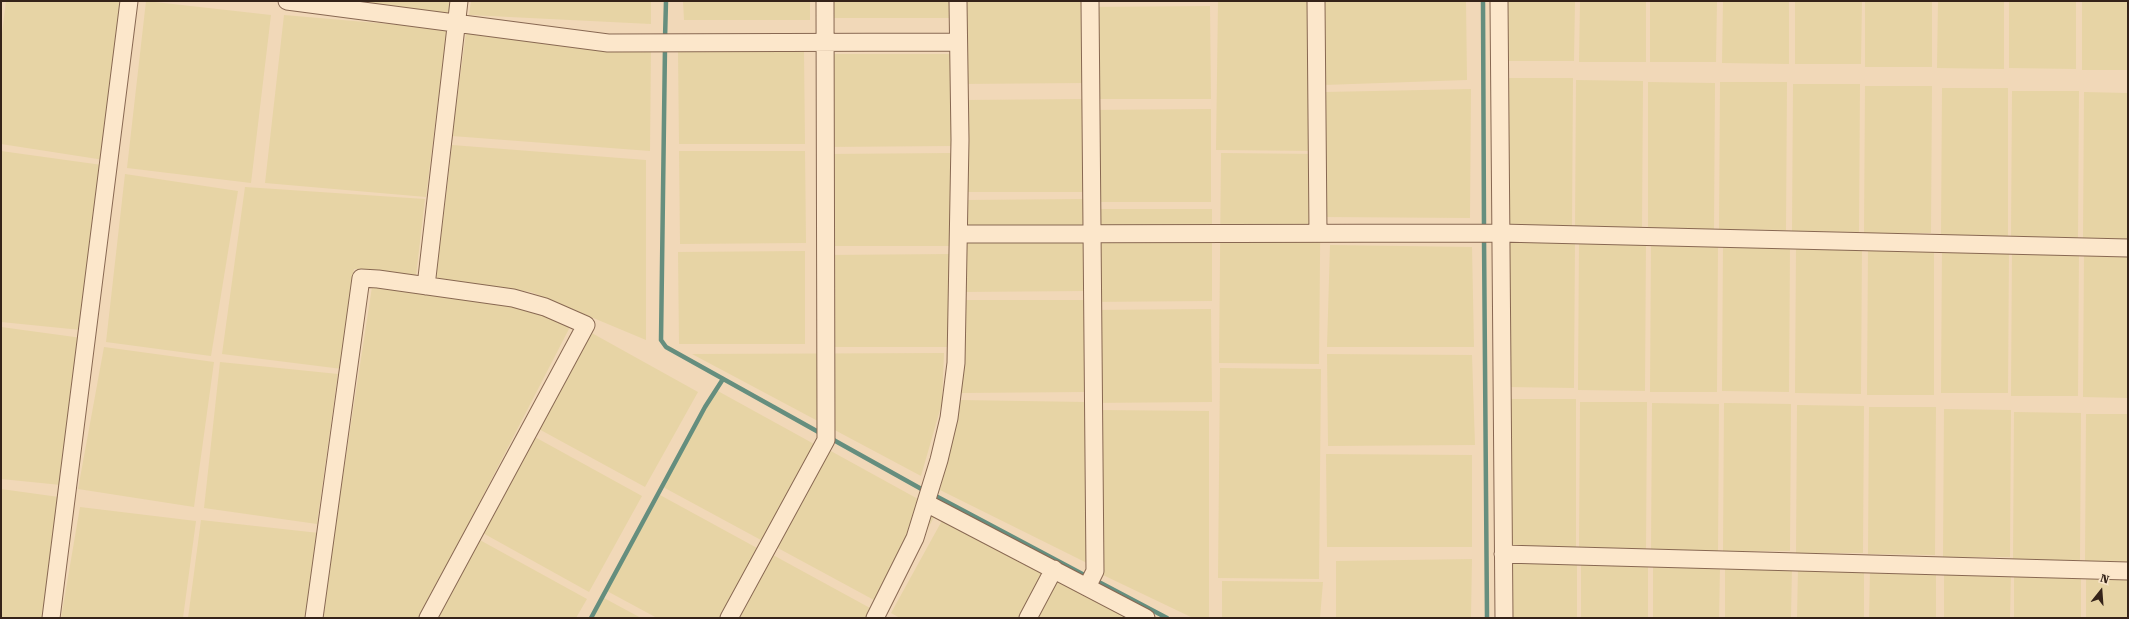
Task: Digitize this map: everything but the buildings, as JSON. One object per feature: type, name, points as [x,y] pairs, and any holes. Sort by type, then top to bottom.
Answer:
[{"type":"street","points":[[51,618],[129,1]]},
{"type":"street","points":[[287,1],[608,42],[958,42]]},
{"type":"street","points":[[426,286],[435,207],[438,196],[459,1]]},
{"type":"street","points":[[729,618],[826,440],[825,1]]},
{"type":"street","points":[[875,618],[915,538],[940,460],[949,418],[956,363],[959,234],[958,1]]},
{"type":"street","points":[[1087,587],[1095,571],[1090,1]]},
{"type":"street","points":[[1316,1],[1318,233]]},
{"type":"street","points":[[1499,1],[1504,618]]},
{"type":"street","points":[[959,234],[1500,233],[2128,248]]},
{"type":"street","points":[[314,618],[361,278],[513,298],[545,307],[586,325],[428,618]]},
{"type":"street","points":[[926,503],[1146,618]]},
{"type":"street","points":[[1503,554],[2128,571]]},
{"type":"street","points":[[1028,618],[1054,570]]},
{"type":"shaded area","points":[[6,1],[123,1],[104,160],[1,144],[1,42]]},
{"type":"shaded area","points":[[146,1],[271,15],[251,183],[127,168]]},
{"type":"shaded area","points":[[352,1],[452,1],[450,15]]},
{"type":"shaded area","points":[[471,1],[651,1],[651,24],[469,15]]},
{"type":"shaded area","points":[[683,1],[810,1],[810,20],[684,20]]},
{"type":"shaded area","points":[[826,1],[952,1],[952,18],[826,18]]},
{"type":"shaded area","points":[[959,1],[1086,1],[1086,7],[1210,6],[1211,99],[1087,99],[1087,110],[1211,109],[1211,202],[1088,202],[1088,209],[1212,209],[1212,301],[1087,302],[1087,310],[1211,309],[1212,402],[1085,403],[1087,563],[940,490],[960,400],[1085,402],[1085,392],[961,393],[961,300],[1086,300],[1086,291],[962,292],[962,200],[1085,199],[1084,192],[961,192],[961,100],[1084,99],[1084,83],[960,84]]},
{"type":"shaded area","points":[[1218,1],[1319,1],[1317,151],[1216,150]]},
{"type":"shaded area","points":[[1324,1],[1466,1],[1467,80],[1324,85]]},
{"type":"shaded area","points":[[1508,1],[1575,1],[1574,61],[1507,61]]},
{"type":"shaded area","points":[[1580,1],[1646,1],[1646,62],[1579,62]]},
{"type":"shaded area","points":[[1650,1],[1717,1],[1716,62],[1650,62]]},
{"type":"shaded area","points":[[1723,1],[1789,1],[1789,64],[1722,63]]},
{"type":"shaded area","points":[[1795,1],[1862,1],[1861,64],[1795,64]]},
{"type":"shaded area","points":[[1865,1],[1932,1],[1932,67],[1865,67]]},
{"type":"shaded area","points":[[1938,1],[2004,1],[2004,69],[1937,68]]},
{"type":"shaded area","points":[[2009,1],[2076,1],[2076,69],[2009,68]]},
{"type":"shaded area","points":[[2082,1],[2128,1],[2128,70],[2082,70]]},
{"type":"shaded area","points":[[284,15],[447,29],[426,197],[265,183]]},
{"type":"shaded area","points":[[466,33],[651,50],[650,151],[452,136]]},
{"type":"shaded area","points":[[804,51],[805,144],[679,144],[678,52]]},
{"type":"shaded area","points":[[825,54],[951,54],[952,146],[825,147]]},
{"type":"shaded area","points":[[1506,78],[1573,78],[1572,226],[1505,225]]},
{"type":"shaded area","points":[[1576,80],[1643,81],[1642,228],[1575,228]]},
{"type":"shaded area","points":[[1648,82],[1715,83],[1714,230],[1648,230]]},
{"type":"shaded area","points":[[1720,82],[1787,82],[1786,230],[1719,229]]},
{"type":"shaded area","points":[[1793,84],[1860,84],[1859,232],[1792,231]]},
{"type":"shaded area","points":[[1865,86],[1932,86],[1931,233],[1864,233]]},
{"type":"shaded area","points":[[1942,88],[2008,88],[2008,236],[1941,235]]},
{"type":"shaded area","points":[[1471,89],[1470,218],[1325,217],[1325,92]]},
{"type":"shaded area","points":[[2012,91],[2079,91],[2078,239],[2011,238]]},
{"type":"shaded area","points":[[2084,92],[2128,93],[2128,240],[2083,240]]},
{"type":"shaded area","points":[[452,145],[646,160],[646,340],[531,292],[436,278]]},
{"type":"shaded area","points":[[1,151],[102,165],[81,330],[1,322]]},
{"type":"shaded area","points":[[679,151],[805,151],[806,243],[680,244]]},
{"type":"shaded area","points":[[952,153],[953,246],[826,246],[826,154]]},
{"type":"shaded area","points":[[1221,153],[1321,154],[1319,364],[1219,363]]},
{"type":"shaded area","points":[[125,174],[238,191],[211,356],[106,342]]},
{"type":"shaded area","points":[[245,187],[425,199],[416,276],[354,269],[342,369],[222,354]]},
{"type":"shaded area","points":[[1509,240],[1575,240],[1574,388],[1508,387]]},
{"type":"shaded area","points":[[1579,242],[1646,243],[1645,391],[1578,390]]},
{"type":"shaded area","points":[[1651,244],[1718,245],[1717,392],[1650,392]]},
{"type":"shaded area","points":[[1723,244],[1790,245],[1789,392],[1722,391]]},
{"type":"shaded area","points":[[1330,245],[1472,247],[1474,347],[1327,347]]},
{"type":"shaded area","points":[[1942,245],[2009,246],[2008,393],[1941,393]]},
{"type":"shaded area","points":[[1796,246],[1862,246],[1861,394],[1795,393]]},
{"type":"shaded area","points":[[1868,247],[1934,248],[1934,395],[1867,395]]},
{"type":"shaded area","points":[[2012,248],[2079,249],[2078,396],[2011,396]]},
{"type":"shaded area","points":[[2084,250],[2128,250],[2128,398],[2083,397]]},
{"type":"shaded area","points":[[805,251],[805,344],[679,344],[678,252]]},
{"type":"shaded area","points":[[951,254],[952,347],[826,347],[825,255]]},
{"type":"shaded area","points":[[372,287],[509,305],[571,325],[420,618],[321,618]]},
{"type":"shaded area","points":[[1,327],[82,338],[61,485],[1,479]]},
{"type":"shaded area","points":[[590,332],[698,392],[645,487],[537,428]]},
{"type":"shaded area","points":[[104,347],[214,362],[194,507],[78,489]]},
{"type":"shaded area","points":[[944,353],[942,403],[921,476],[692,354]]},
{"type":"shaded area","points":[[1327,354],[1472,355],[1475,445],[1328,446]]},
{"type":"shaded area","points":[[220,362],[338,374],[317,524],[204,508]]},
{"type":"shaded area","points":[[1220,368],[1321,369],[1319,579],[1218,578]]},
{"type":"shaded area","points":[[716,390],[825,450],[772,546],[663,487]]},
{"type":"shaded area","points":[[1510,399],[1576,399],[1576,547],[1509,546]]},
{"type":"shaded area","points":[[1580,402],[1647,402],[1646,550],[1579,549]]},
{"type":"shaded area","points":[[1652,403],[1719,404],[1718,551],[1651,551]]},
{"type":"shaded area","points":[[1724,403],[1791,404],[1790,551],[1723,551]]},
{"type":"shaded area","points":[[1797,405],[1864,406],[1863,553],[1796,553]]},
{"type":"shaded area","points":[[1869,407],[1936,407],[1935,555],[1868,554]]},
{"type":"shaded area","points":[[1944,409],[2011,410],[2010,557],[1943,557]]},
{"type":"shaded area","points":[[1099,410],[1209,411],[1209,618],[1193,618],[1103,575]]},
{"type":"shaded area","points":[[2014,412],[2081,413],[2080,560],[2013,560]]},
{"type":"shaded area","points":[[2086,414],[2128,414],[2128,562],[2085,561]]},
{"type":"shaded area","points":[[533,436],[642,496],[589,592],[481,532]]},
{"type":"shaded area","points":[[829,450],[938,510],[885,606],[776,547]]},
{"type":"shaded area","points":[[1326,454],[1472,455],[1472,547],[1327,547]]},
{"type":"shaded area","points":[[1,489],[59,497],[43,618],[1,618]]},
{"type":"shaded area","points":[[660,495],[768,554],[733,618],[657,618],[607,591]]},
{"type":"shaded area","points":[[80,507],[196,521],[183,618],[61,618]]},
{"type":"shaded area","points":[[944,517],[1052,576],[1029,618],[900,618],[891,613]]},
{"type":"shaded area","points":[[201,520],[319,533],[308,618],[188,618]]},
{"type":"shaded area","points":[[478,539],[587,599],[576,618],[435,618]]},
{"type":"shaded area","points":[[773,555],[881,614],[879,618],[738,618]]},
{"type":"shaded area","points":[[1472,559],[1471,618],[1336,618],[1336,561]]},
{"type":"shaded area","points":[[1511,562],[1577,562],[1577,618],[1510,618]]},
{"type":"shaded area","points":[[1581,565],[1648,565],[1648,618],[1581,618]]},
{"type":"shaded area","points":[[1653,566],[1720,567],[1719,618],[1653,618]]},
{"type":"shaded area","points":[[1725,566],[1792,567],[1791,618],[1725,618]]},
{"type":"shaded area","points":[[1798,568],[1864,569],[1864,618],[1797,618]]},
{"type":"shaded area","points":[[1870,570],[1936,570],[1936,618],[1869,618]]},
{"type":"shaded area","points":[[1057,572],[1141,618],[1032,618]]},
{"type":"shaded area","points":[[1944,572],[2011,573],[2010,618],[1944,618]]},
{"type":"shaded area","points":[[2014,575],[2081,576],[2081,618],[2014,618]]},
{"type":"shaded area","points":[[2086,577],[2128,577],[2128,618],[2086,618]]},
{"type":"shaded area","points":[[1222,581],[1323,582],[1320,618],[1222,618]]},
{"type":"shaded area","points":[[604,598],[641,618],[593,618]]},
{"type":"waterway","points":[[665,39],[666,1]]},
{"type":"waterway","points":[[1483,1],[1484,229]]},
{"type":"waterway","points":[[665,47],[661,340],[666,347],[822,434]]},
{"type":"waterway","points":[[1484,237],[1487,618]]},
{"type":"waterway","points":[[591,618],[705,407],[723,379]]},
{"type":"waterway","points":[[830,438],[925,491]]},
{"type":"waterway","points":[[932,494],[1088,577]]},
{"type":"waterway","points":[[1095,580],[1167,618]]}]
